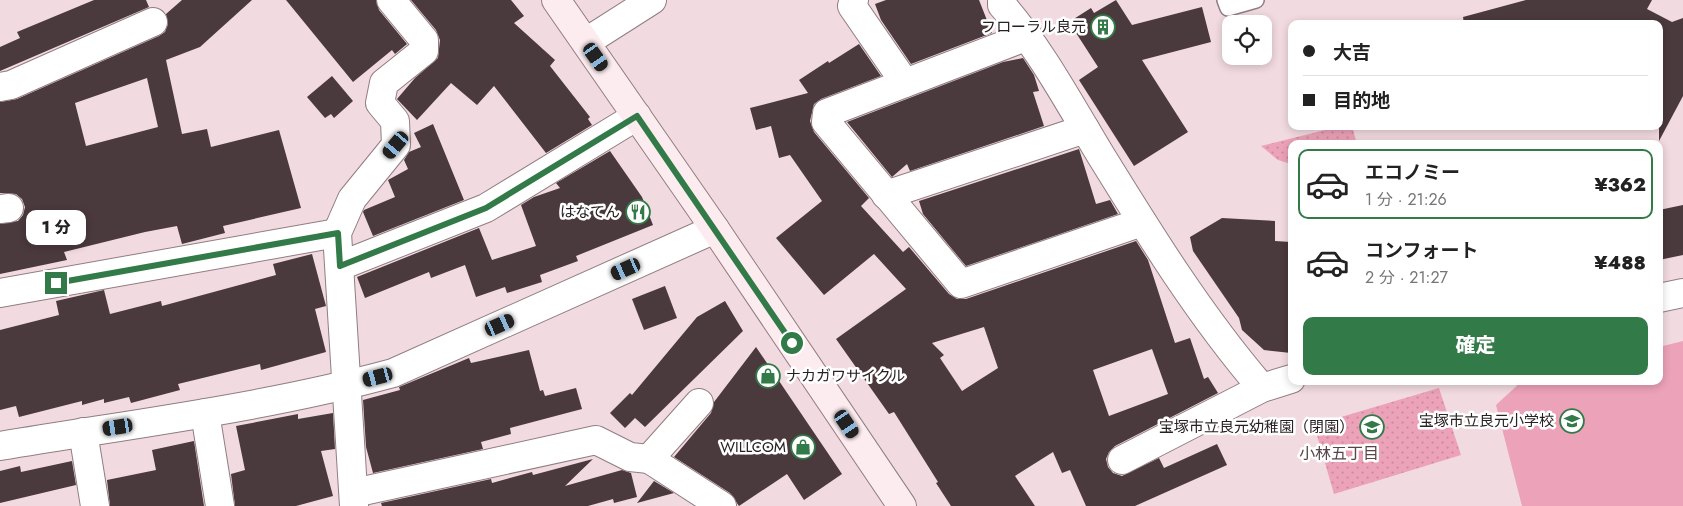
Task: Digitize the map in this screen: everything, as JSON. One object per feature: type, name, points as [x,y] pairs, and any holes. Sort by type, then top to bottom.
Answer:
[{"type":"main road","points":[[556,0],[715,229],[902,506]]},
{"type":"street","points":[[391,0],[424,40],[424,51],[384,83],[380,103],[395,121],[396,145],[352,199],[338,233],[354,499],[596,440],[630,457],[649,459],[722,506]]},
{"type":"street","points":[[586,42],[652,0]]},
{"type":"street","points":[[854,0],[852,6],[905,83]]},
{"type":"street","points":[[1002,0],[1002,5],[1028,36],[1142,222],[1224,344],[1262,388]]},
{"type":"street","points":[[0,87],[11,85],[153,22]]},
{"type":"street","points":[[1028,36],[827,113],[826,122],[961,284],[1142,222]]},
{"type":"street","points":[[340,266],[486,208],[637,116]]},
{"type":"street","points":[[886,195],[1085,129]]},
{"type":"street","points":[[0,446],[205,413],[348,385],[393,373],[715,229]]},
{"type":"street","points":[[0,293],[338,233]]},
{"type":"street","points":[[1663,297],[1683,293]]},
{"type":"street","points":[[1122,460],[1262,388],[1288,380]]},
{"type":"street","points":[[649,459],[699,403]]},
{"type":"street","points":[[205,413],[220,506]]},
{"type":"street","points":[[83,432],[96,506]]},
{"type":"lane","points":[[1225,0],[1228,8],[1256,0]]},
{"type":"shaded area","points":[[1325,130],[1353,130],[1356,140],[1288,140],[1288,163],[1278,160],[1261,146]]},
{"type":"shaded area","name":"宝塚市立良元小学校","points":[[1683,341],[1683,506],[1522,506],[1496,405],[1518,385],[1663,385],[1663,346]]},
{"type":"shaded area","points":[[1439,388],[1461,455],[1334,494],[1314,425]]},
{"type":"building","points":[[94,0],[146,0],[149,7],[0,71],[0,47],[20,38],[17,32]]},
{"type":"building","points":[[182,0],[252,0],[200,47],[166,60],[182,134],[207,129],[211,147],[279,130],[301,208],[223,226],[225,233],[182,244],[177,226],[145,232],[64,252],[67,260],[0,274],[0,224],[18,221],[23,215],[25,207],[22,199],[16,194],[0,193],[0,102],[17,99],[159,36],[165,32],[168,24],[166,14]],"holes":[[[147,78],[158,127],[86,146],[75,103]]]},
{"type":"building","points":[[286,0],[376,0],[379,10],[407,44],[395,54],[392,50],[353,82]]},
{"type":"building","points":[[411,0],[511,0],[524,16],[514,23],[555,60],[550,66],[590,117],[588,119],[592,125],[546,153],[494,86],[477,105],[451,83],[417,120],[397,99],[415,78],[438,58],[440,40],[436,30]]},
{"type":"building","points":[[886,0],[979,0],[992,33],[911,64],[881,20],[875,4]]},
{"type":"building","points":[[1116,0],[1132,25],[1202,7],[1211,42],[1142,60],[1188,132],[1134,166],[1079,80],[1098,67],[1069,22],[1091,8],[1094,13]]},
{"type":"building","points":[[1526,0],[1652,0],[1647,9],[1672,22],[1683,18],[1683,96],[1659,140],[1659,130],[1663,130],[1663,20],[1463,20],[1463,17]]},
{"type":"building","points":[[859,44],[881,76],[821,99],[814,104],[810,121],[814,132],[869,198],[861,206],[903,252],[909,247],[949,294],[957,299],[966,299],[1136,241],[1148,260],[1175,343],[1190,338],[1204,379],[1208,377],[1218,393],[1115,446],[1109,452],[1106,459],[1108,467],[1113,473],[1122,476],[1159,458],[1164,468],[1217,444],[1227,465],[1135,506],[1086,506],[1070,470],[1062,473],[1053,452],[1015,476],[1035,506],[951,506],[894,412],[889,414],[836,339],[906,289],[874,254],[824,295],[776,238],[822,201],[790,155],[779,158],[771,126],[756,130],[750,108],[808,93],[799,80],[828,61],[829,63]],"holes":[[[984,327],[998,368],[962,391],[940,358],[944,355],[932,343]],[[1152,349],[1168,394],[1109,416],[1093,370]]]},
{"type":"building","points":[[1023,58],[1034,75],[1039,91],[1033,92],[1044,126],[910,171],[907,164],[892,177],[847,122],[1003,62]]},
{"type":"building","points":[[332,76],[353,101],[334,118],[331,114],[325,118],[307,97]]},
{"type":"building","points":[[433,124],[464,200],[373,236],[363,212],[364,210],[395,197],[388,180],[408,169],[404,160],[409,152],[421,147],[414,133]]},
{"type":"building","points":[[1079,149],[1096,204],[1110,200],[1118,214],[966,266],[923,214],[919,201]]},
{"type":"building","points":[[610,151],[642,197],[653,225],[576,256],[578,261],[540,275],[542,282],[507,293],[505,287],[476,297],[465,265],[431,278],[429,272],[365,298],[357,277],[479,228],[492,260],[536,246],[521,205],[534,197],[560,188],[556,183]]},
{"type":"building","points":[[1683,205],[1683,255],[1663,259],[1663,209]]},
{"type":"building","points":[[1222,218],[1275,221],[1275,241],[1288,242],[1288,353],[1264,350],[1242,330],[1239,318],[1193,251],[1190,237]]},
{"type":"building","points":[[312,254],[326,306],[315,309],[326,352],[261,370],[260,364],[178,384],[180,390],[131,403],[129,397],[104,403],[104,399],[82,405],[82,401],[19,417],[16,406],[0,410],[0,330],[59,315],[56,301],[104,290],[110,314],[161,301],[162,306],[276,275],[273,264]]},
{"type":"building","points":[[665,286],[677,318],[644,330],[632,299]]},
{"type":"building","points":[[725,301],[743,331],[645,427],[635,418],[625,428],[610,413],[630,393],[632,395],[697,317]]},
{"type":"building","points":[[756,347],[842,474],[804,500],[787,474],[739,506],[730,493],[674,457],[711,413],[714,402]]},
{"type":"building","points":[[529,350],[540,391],[543,390],[545,396],[576,388],[582,409],[510,428],[511,434],[481,442],[483,449],[373,473],[366,447],[363,400],[400,390],[399,387],[469,358],[471,363]]},
{"type":"building","points":[[333,413],[335,449],[321,451],[333,496],[296,506],[235,506],[231,474],[245,470],[236,426],[298,414],[298,419]]},
{"type":"building","points":[[194,441],[204,506],[110,506],[107,480],[156,470],[152,450]]},
{"type":"building","points":[[593,459],[565,486],[622,470],[631,473],[637,497],[614,503],[613,499],[588,506],[382,506],[381,503],[491,479],[492,483],[532,472],[533,475]]},
{"type":"building","points":[[72,461],[76,485],[0,503],[0,471],[20,466],[21,472]]},
{"type":"building","points":[[654,481],[674,493],[637,503]]},
{"type":"place","name":"フローラル良元","points":[[1103,27]]},
{"type":"place","name":"はなてん","points":[[638,212]]},
{"type":"place","name":"ナカガワサイクル","points":[[768,376]]},
{"type":"place","name":"宝塚市立良元小学校","points":[[1572,421]]},
{"type":"place","name":"宝塚市立良元幼稚園（閉園）","points":[[1372,427]]},
{"type":"place","name":"WILLCOM","points":[[803,447]]},
{"type":"district","name":"小林五丁目","points":[[1339,453]]},
{"type":"route","points":[[56,283],[338,233],[340,266],[486,208],[637,116],[792,343]]}]
